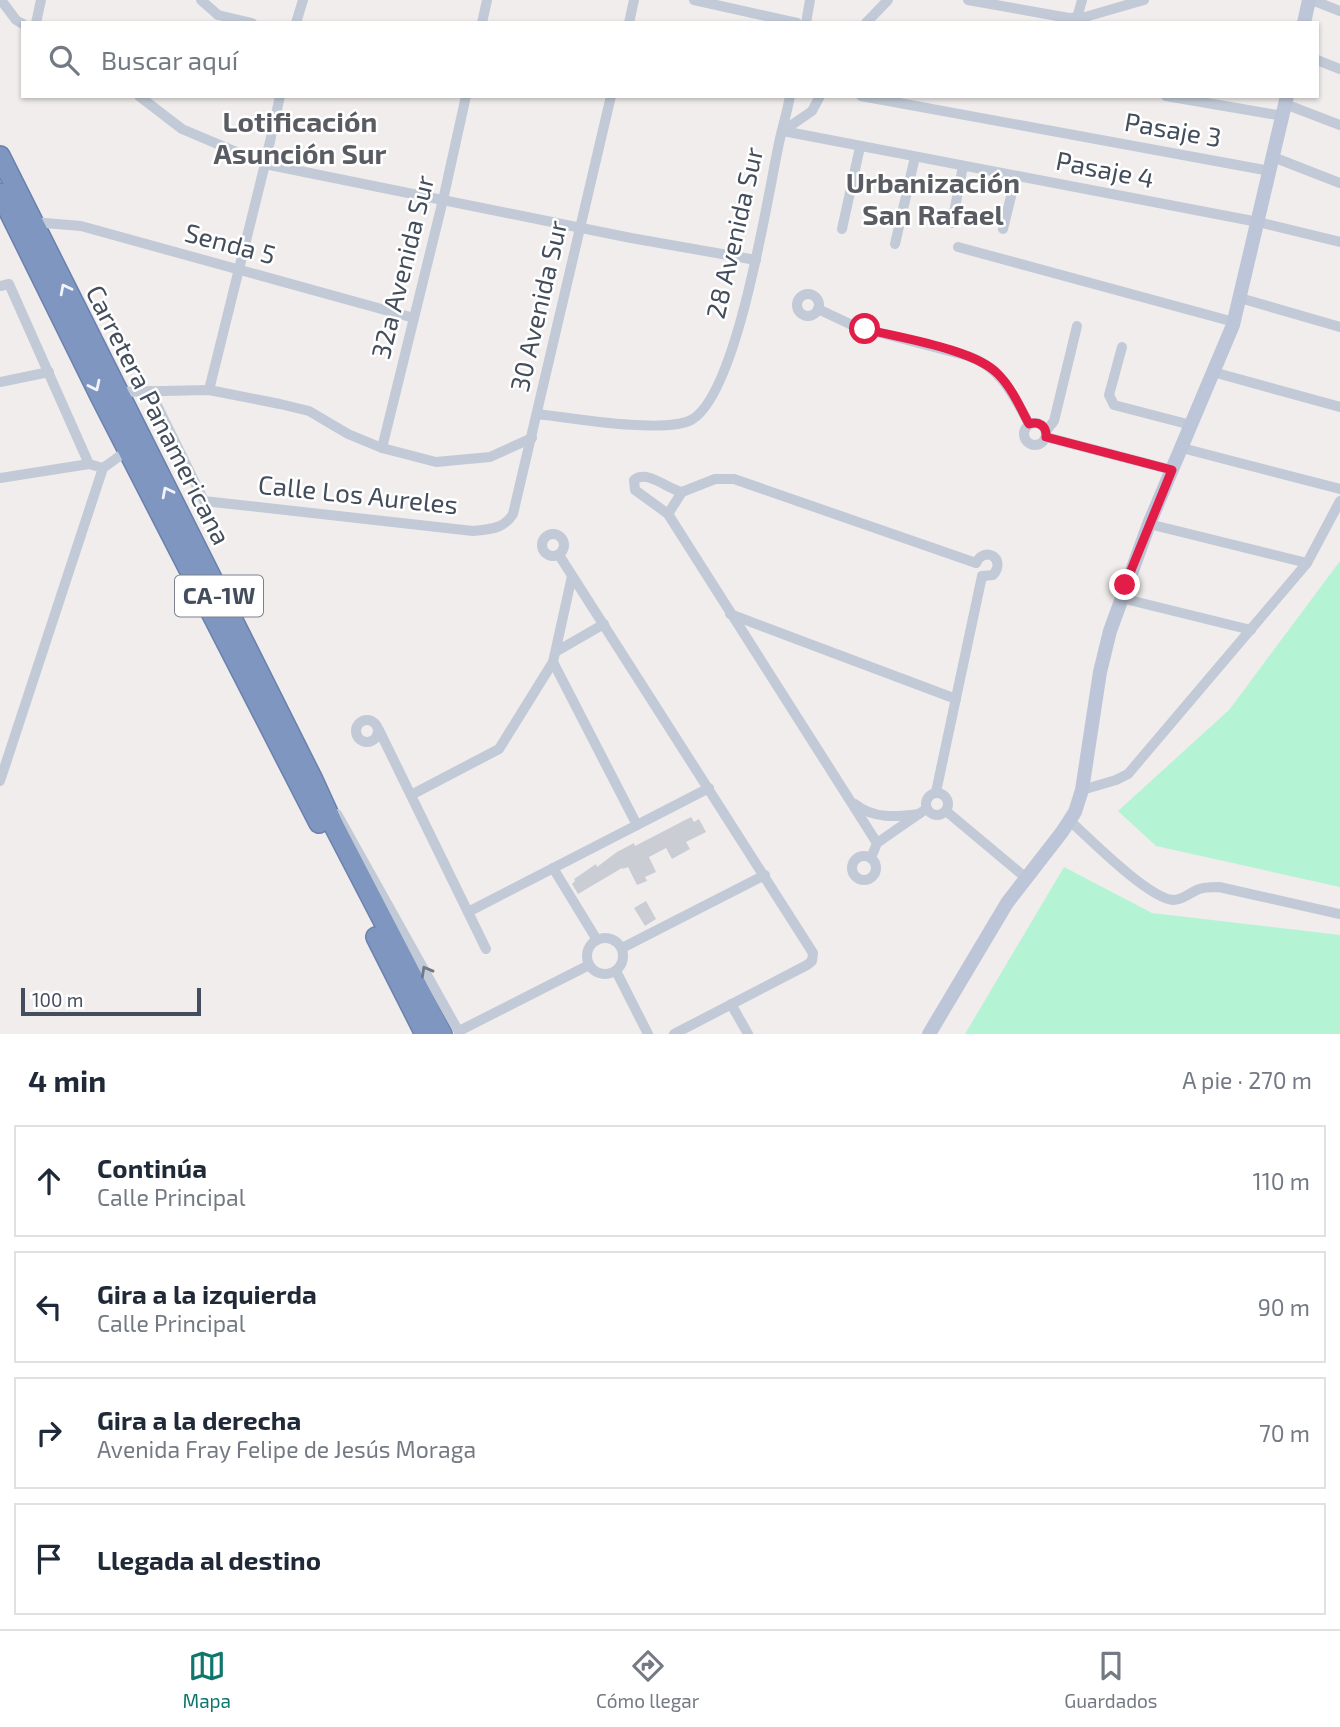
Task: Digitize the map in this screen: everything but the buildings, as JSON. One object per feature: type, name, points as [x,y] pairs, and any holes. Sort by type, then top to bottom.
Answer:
[{"type":"highway","name":"Carretera Panamericana","points":[[0,156],[334,826],[454,1033]]},
{"type":"highway","name":"Carretera Panamericana","points":[[0,193],[425,1034]]},
{"type":"street","points":[[1,0],[21,23]]},
{"type":"street","points":[[36,21],[41,0]]},
{"type":"street","points":[[201,0],[218,15],[244,21]]},
{"type":"street","points":[[297,21],[303,0]]},
{"type":"street","points":[[482,21],[487,0]]},
{"type":"street","points":[[629,21],[634,0]]},
{"type":"street","points":[[694,0],[788,21]]},
{"type":"street","points":[[806,21],[810,0]]},
{"type":"street","points":[[868,21],[888,0]]},
{"type":"street","points":[[1031,12],[1034,0]]},
{"type":"street","points":[[1073,20],[1082,0]]},
{"type":"street","points":[[975,1],[1073,20],[1144,0]]},
{"type":"street","points":[[1305,21],[1310,0],[1340,11]]},
{"type":"street","points":[[1319,61],[1340,69]]},
{"type":"street","points":[[142,98],[182,129],[265,164],[581,228],[756,260]]},
{"type":"street","points":[[209,390],[280,98]]},
{"type":"street","name":"32a Avenida Sur","points":[[382,448],[466,98]]},
{"type":"street","name":"30 Avenida Sur","points":[[507,524],[513,514],[538,414],[611,98]]},
{"type":"street","name":"28 Avenida Sur","points":[[538,414],[655,426],[676,425],[698,415],[712,397],[724,369],[751,287],[790,98]]},
{"type":"street","points":[[783,131],[812,111],[819,98]]},
{"type":"street","name":"Pasaje 3","points":[[873,98],[1272,164]]},
{"type":"street","points":[[1192,98],[1285,105],[1340,125]]},
{"type":"street","points":[[929,1034],[990,929],[1070,821],[1082,790],[1105,648],[1149,524],[1234,321],[1285,105]]},
{"type":"street","name":"Pasaje 4","points":[[783,131],[1258,222],[1340,242]]},
{"type":"street","points":[[842,229],[860,147]]},
{"type":"street","points":[[895,244],[915,157]]},
{"type":"street","points":[[1272,164],[1340,183]]},
{"type":"street","points":[[952,223],[963,166]]},
{"type":"street","points":[[1003,229],[1016,176]]},
{"type":"street","name":"Senda 5","points":[[32,222],[81,226],[414,318]]},
{"type":"street","points":[[958,247],[1234,321]]},
{"type":"street","points":[[0,286],[9,284],[89,464]]},
{"type":"street","points":[[1240,298],[1340,327]]},
{"type":"street","points":[[818,309],[844,323],[979,360],[1004,381],[1029,424]]},
{"type":"street","points":[[1077,326],[1054,421],[1046,434],[1041,444],[1030,445],[1023,436],[1029,424],[1038,423],[1046,434],[1172,470]]},
{"type":"street","points":[[1122,347],[1109,395],[1114,405],[1191,425]]},
{"type":"street","points":[[0,382],[49,372]]},
{"type":"street","points":[[1213,372],[1340,407]]},
{"type":"street","points":[[117,392],[209,390],[309,411],[348,434],[382,448],[414,457],[449,461],[497,455],[532,438]]},
{"type":"street","name":"Calle Los Aureles","points":[[149,391],[204,501],[473,531],[507,524]]},
{"type":"street","points":[[1182,448],[1340,489]]},
{"type":"street","points":[[0,781],[103,468],[128,450]]},
{"type":"street","points":[[0,478],[89,464],[103,468]]},
{"type":"street","points":[[682,492],[646,476],[639,476],[634,480],[635,490],[668,514],[877,843]]},
{"type":"street","points":[[668,514],[682,492],[715,479],[734,479],[976,563]]},
{"type":"street","points":[[1082,790],[1105,785],[1129,774],[1307,563],[1340,501]]},
{"type":"street","points":[[1149,524],[1307,563]]},
{"type":"street","points":[[559,555],[812,949],[813,957],[807,965],[674,1034]]},
{"type":"street","points":[[980,556],[994,556],[998,569],[993,575],[982,576],[976,563],[980,556]]},
{"type":"street","points":[[411,795],[494,754],[499,749],[555,657],[572,576]]},
{"type":"street","points":[[871,858],[877,843],[923,811],[927,798],[936,792],[982,576]]},
{"type":"street","points":[[1121,598],[1251,630]]},
{"type":"street","points":[[730,614],[956,699]]},
{"type":"street","points":[[555,657],[604,624]]},
{"type":"street","points":[[555,657],[637,825]]},
{"type":"street","points":[[379,730],[486,948]]},
{"type":"street","points":[[468,912],[709,788]]},
{"type":"street","points":[[936,792],[946,797],[946,811]]},
{"type":"street","points":[[848,798],[860,808],[880,816],[923,811],[936,815],[946,811]]},
{"type":"street","points":[[946,811],[1026,878]]},
{"type":"street","points":[[1070,821],[1140,883],[1165,899],[1181,900],[1205,887],[1219,887],[1340,914]]},
{"type":"street","points":[[553,868],[597,940]]},
{"type":"street","points":[[622,948],[765,875]]},
{"type":"street","points":[[589,965],[588,949],[597,940],[614,940],[622,948],[623,959],[616,971]]},
{"type":"street","points":[[454,1033],[589,965]]},
{"type":"street","points":[[589,965],[601,973],[616,971]]},
{"type":"street","points":[[616,971],[648,1034]]},
{"type":"street","points":[[731,1004],[748,1034]]},
{"type":"green space","points":[[1340,561],[1340,887],[1156,846],[1118,811],[1229,710]]},
{"type":"green space","points":[[1064,867],[1152,913],[1340,935],[1340,1034],[965,1034]]},
{"type":"district","name":"Lotificación Asunción Sur","points":[[300,138]]},
{"type":"district","name":"Urbanización San Rafael","points":[[933,199]]},
{"type":"route","points":[[865,329],[968,356],[986,364],[1009,387],[1029,424],[1042,425],[1046,437],[1172,470],[1125,585]]}]
